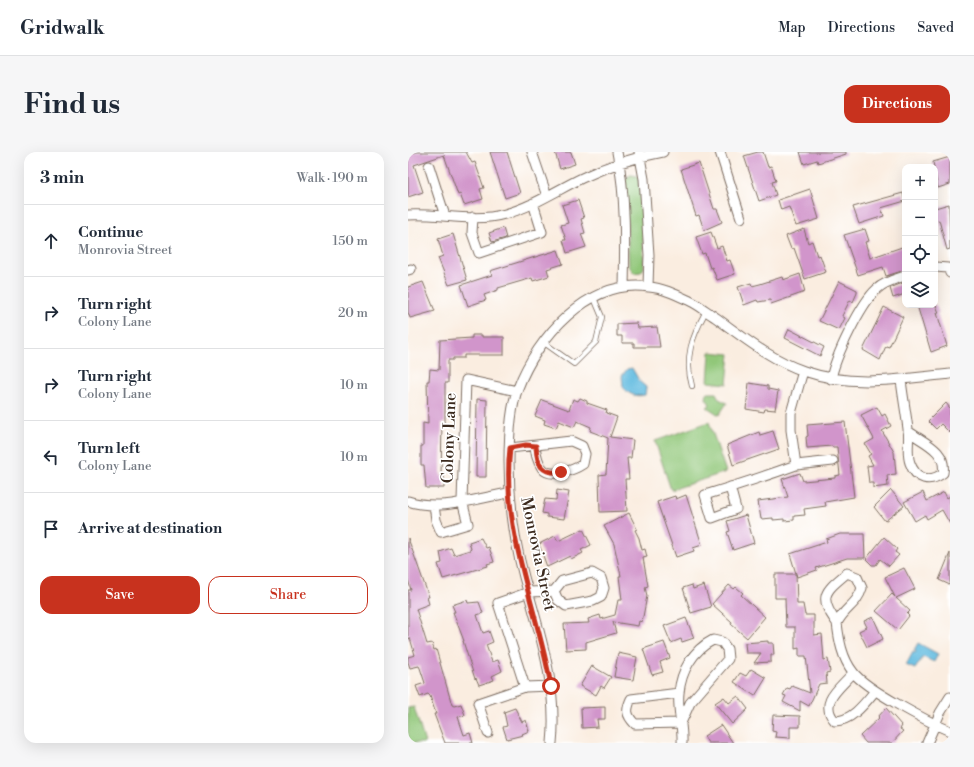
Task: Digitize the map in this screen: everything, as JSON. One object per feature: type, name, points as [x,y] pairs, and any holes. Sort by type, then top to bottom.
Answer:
[{"type":"street","points":[[532,152],[546,196]]},
{"type":"street","points":[[617,152],[623,221],[624,287]]},
{"type":"street","points":[[408,216],[473,217],[505,214],[533,203],[584,177],[619,164],[640,154],[663,152]]},
{"type":"street","points":[[720,152],[741,218]]},
{"type":"street","points":[[640,154],[645,187],[649,255],[648,286]]},
{"type":"street","points":[[430,166],[445,216]]},
{"type":"street","points":[[473,217],[472,232],[479,253],[542,232],[533,203]]},
{"type":"street","points":[[938,267],[948,268],[950,273]]},
{"type":"street","points":[[831,379],[841,351],[866,303],[877,288],[902,277]]},
{"type":"street","name":"Monrovia Street","points":[[552,743],[553,714],[551,686],[546,657],[519,554],[509,492],[510,429],[517,391],[529,364],[543,342],[556,326],[580,305],[594,298],[624,287],[648,286],[666,291],[691,301],[771,355],[803,371],[831,379],[871,381],[901,380],[950,374]]},
{"type":"street","points":[[796,465],[791,430],[791,413],[803,371]]},
{"type":"street","name":"Colony Lane","points":[[462,502],[466,380],[517,391]]},
{"type":"street","points":[[901,380],[908,431],[910,463],[919,476],[926,480],[936,478],[943,473],[945,465],[941,455],[929,444],[908,431]]},
{"type":"street","points":[[510,448],[571,441],[582,446],[585,454],[583,464],[574,470],[550,473],[542,469],[537,458],[536,446]]},
{"type":"street","points":[[730,487],[796,465],[832,461]]},
{"type":"street","name":"Colony Lane","points":[[408,501],[418,504],[434,505],[462,502],[509,492]]},
{"type":"street","points":[[434,505],[436,520],[441,532],[468,524],[462,502]]},
{"type":"street","points":[[525,687],[498,603],[529,592],[554,590],[562,581],[592,573],[601,578],[604,588],[601,597],[593,601],[572,606],[566,606],[558,600],[554,590]]},
{"type":"street","points":[[837,623],[842,613],[859,599],[862,588],[857,577],[847,573],[831,586],[826,595],[826,608],[837,623],[840,642],[853,673],[875,691],[950,731]]},
{"type":"street","points":[[681,723],[690,703],[728,659],[726,649],[722,642],[713,640],[702,645],[691,658],[683,676],[679,693],[682,743]]},
{"type":"street","points":[[853,673],[830,698],[827,707],[829,714],[835,721],[843,721],[859,709],[875,691]]},
{"type":"street","points":[[488,733],[478,703],[525,687],[551,686]]},
{"type":"street","points":[[679,693],[631,699],[627,709],[628,718],[635,724],[681,723]]},
{"type":"street","points":[[927,743],[935,723],[950,697]]},
{"type":"lane","points":[[543,342],[574,364],[596,342],[602,317],[594,298]]},
{"type":"lane","points":[[692,386],[688,371],[689,354],[697,328],[706,311]]},
{"type":"green space","points":[[631,175],[637,176],[639,179],[643,220],[644,268],[641,272],[634,273],[629,266],[625,181],[627,177]]},
{"type":"green space","points":[[710,352],[730,354],[727,384],[708,382]]},
{"type":"green space","points":[[707,393],[716,393],[719,399],[727,403],[719,415],[707,407],[710,405],[706,399]]},
{"type":"green space","points":[[709,422],[726,472],[671,490],[655,441]]},
{"type":"green space","points":[[414,707],[425,743],[408,743],[408,708]]},
{"type":"water","points":[[632,368],[640,382],[646,387],[645,395],[633,395],[623,387],[622,376],[627,369]]},
{"type":"water","points":[[918,643],[938,654],[934,662],[923,657],[915,669],[906,665],[913,652],[915,653],[916,651],[914,650]]},
{"type":"building","points":[[408,152],[410,154],[416,152],[466,152],[472,163],[475,162],[484,188],[480,189],[483,199],[464,205],[460,194],[458,195],[444,155],[414,165],[423,192],[408,197]]},
{"type":"building","points":[[490,152],[507,152],[520,193],[505,198]]},
{"type":"building","points":[[555,152],[571,152],[575,164],[560,169]]},
{"type":"building","points":[[763,152],[768,167],[771,166],[776,181],[772,182],[776,195],[759,201],[744,156]]},
{"type":"building","points":[[800,152],[846,152],[846,154],[818,163],[817,160],[804,164]]},
{"type":"building","points":[[950,157],[950,184],[938,188],[938,164],[933,164],[933,162]]},
{"type":"building","points":[[699,163],[714,209],[717,209],[722,222],[704,230],[699,215],[696,216],[681,169]]},
{"type":"building","points":[[810,189],[819,219],[796,226],[789,207],[781,210],[778,200]]},
{"type":"building","points":[[902,193],[902,202],[881,208],[884,216],[859,224],[853,207]]},
{"type":"building","points":[[578,200],[584,218],[581,219],[585,233],[581,234],[586,247],[567,253],[563,240],[566,240],[561,225],[568,223],[562,205]]},
{"type":"building","points":[[949,204],[950,249],[947,250],[938,220],[938,207]]},
{"type":"building","points":[[503,228],[506,238],[492,242],[489,233]]},
{"type":"building","points":[[804,229],[808,243],[812,241],[817,256],[820,255],[826,272],[805,279],[794,248],[791,249],[786,236]]},
{"type":"building","points":[[865,229],[869,241],[865,242],[870,258],[902,247],[902,271],[886,276],[883,267],[858,275],[844,235]]},
{"type":"building","points":[[711,232],[717,248],[722,246],[727,261],[730,260],[735,274],[717,280],[712,267],[710,268],[705,253],[702,254],[696,237]]},
{"type":"building","points":[[453,234],[467,280],[449,285],[438,258],[443,256],[438,239]]},
{"type":"building","points":[[558,250],[563,264],[547,269],[549,276],[533,281],[532,278],[498,288],[498,290],[484,295],[486,300],[468,306],[461,285],[492,275],[490,271]]},
{"type":"building","points":[[800,274],[805,292],[771,304],[770,300],[758,302],[757,300],[744,305],[738,287],[751,283],[752,286],[782,277],[783,280]]},
{"type":"building","points":[[839,281],[857,290],[857,293],[853,302],[850,300],[842,316],[845,318],[839,330],[819,321]]},
{"type":"building","points":[[423,282],[435,311],[410,318],[408,312],[408,287]]},
{"type":"building","points":[[902,283],[902,295],[893,298],[890,288]]},
{"type":"building","points":[[884,307],[903,317],[889,347],[886,346],[880,360],[863,350]]},
{"type":"building","points":[[918,308],[937,308],[939,313],[937,313],[947,346],[931,352]]},
{"type":"building","points":[[637,323],[638,328],[657,327],[660,347],[634,347],[634,343],[622,343],[622,336],[617,336],[617,324]]},
{"type":"building","points":[[789,329],[824,347],[820,356],[785,338]]},
{"type":"building","points":[[472,335],[482,335],[482,337],[504,337],[504,355],[464,355],[464,358],[453,358],[453,360],[448,360],[448,383],[445,383],[445,423],[442,423],[441,476],[444,476],[444,488],[426,488],[424,465],[421,465],[421,446],[423,446],[423,423],[428,424],[427,381],[429,381],[430,369],[439,370],[440,340],[472,338]]},
{"type":"building","points":[[749,383],[768,386],[768,389],[778,391],[775,410],[765,409],[764,412],[746,409]]},
{"type":"building","points":[[580,398],[587,401],[587,403],[607,410],[606,413],[617,417],[610,437],[633,440],[631,458],[627,458],[629,479],[625,479],[627,511],[600,512],[599,475],[606,474],[608,438],[590,431],[591,427],[577,421],[574,427],[559,421],[556,428],[544,424],[545,420],[535,416],[542,400],[569,410],[573,399],[578,401]]},
{"type":"building","points":[[477,399],[487,400],[486,477],[476,477]]},
{"type":"building","points":[[946,403],[950,408],[950,433],[941,424],[936,429],[928,421]]},
{"type":"building","points":[[877,407],[882,416],[885,414],[891,426],[882,431],[894,452],[896,474],[887,475],[888,486],[873,488],[873,483],[869,483],[867,466],[873,465],[868,456],[871,454],[865,444],[874,439],[861,415]]},
{"type":"building","points":[[845,422],[854,497],[825,502],[826,506],[804,509],[805,515],[794,516],[794,520],[773,520],[773,518],[761,519],[758,501],[788,497],[782,479],[800,473],[803,481],[835,478],[835,476],[840,475],[837,447],[807,448],[807,425]]},
{"type":"building","points":[[773,431],[779,449],[733,465],[727,445],[759,432],[760,435]]},
{"type":"building","points":[[557,490],[569,492],[564,519],[547,517],[547,514],[542,513],[545,499],[556,500]]},
{"type":"building","points":[[891,490],[904,506],[885,521],[874,507]]},
{"type":"building","points":[[923,492],[927,501],[944,492],[947,498],[950,496],[950,524],[942,510],[927,519],[925,515],[915,521],[904,502]]},
{"type":"building","points":[[686,495],[702,545],[693,548],[694,551],[676,557],[657,502],[675,496],[676,499]]},
{"type":"building","points":[[629,513],[637,529],[635,530],[642,550],[645,549],[647,557],[643,558],[648,586],[645,587],[647,596],[642,622],[639,621],[638,626],[613,622],[616,633],[586,642],[586,649],[566,650],[564,624],[589,623],[588,619],[600,615],[601,619],[615,615],[618,600],[622,600],[619,576],[621,576],[614,544],[604,526]]},
{"type":"building","points":[[746,515],[754,543],[733,550],[727,532],[730,531],[727,521]]},
{"type":"building","points":[[583,529],[591,545],[581,550],[583,553],[571,559],[570,556],[547,567],[539,544],[555,536],[558,541]]},
{"type":"building","points":[[840,534],[864,534],[865,558],[847,558],[816,568],[817,570],[797,577],[790,554],[827,542],[826,539]]},
{"type":"building","points":[[884,537],[897,549],[895,552],[899,555],[889,566],[880,559],[876,565],[872,565],[866,559]]},
{"type":"building","points":[[408,538],[429,597],[427,597],[429,604],[416,609],[427,644],[432,643],[434,650],[436,649],[452,705],[454,706],[461,704],[465,715],[458,717],[464,735],[470,733],[473,743],[445,743],[434,714],[436,714],[430,696],[428,694],[420,697],[416,686],[425,683],[420,668],[419,666],[410,668],[408,662],[408,657],[415,655],[410,638],[408,639],[408,590],[411,590],[408,579]]},
{"type":"building","points":[[481,538],[486,548],[489,547],[494,562],[487,564],[488,566],[443,579],[438,564],[442,563],[440,552],[451,548],[454,555],[470,550],[469,542]]},
{"type":"building","points":[[950,553],[950,585],[939,580]]},
{"type":"building","points":[[904,568],[915,589],[896,598],[910,611],[907,614],[909,616],[898,630],[876,611],[892,594],[895,597],[885,577]]},
{"type":"building","points":[[775,574],[796,574],[797,604],[803,604],[805,615],[814,615],[814,635],[822,634],[824,660],[828,659],[830,672],[826,673],[827,683],[819,684],[809,706],[800,701],[800,711],[783,702],[786,696],[783,695],[787,688],[790,689],[792,686],[810,693],[806,656],[799,656],[799,648],[795,649],[795,627],[786,627],[785,598],[775,598]]},
{"type":"building","points":[[692,585],[693,589],[704,585],[711,607],[691,613],[683,588]]},
{"type":"building","points":[[729,585],[734,589],[736,587],[743,593],[741,595],[765,617],[747,638],[712,604]]},
{"type":"building","points":[[467,600],[468,603],[479,602],[483,613],[477,615],[483,633],[489,631],[493,642],[486,645],[492,662],[498,660],[502,671],[492,676],[494,680],[479,685],[476,678],[475,679],[452,605]]},
{"type":"building","points":[[873,617],[883,639],[867,647],[859,631],[867,627],[864,621]]},
{"type":"building","points":[[686,618],[694,638],[682,642],[681,639],[671,643],[664,626]]},
{"type":"building","points":[[768,641],[768,643],[773,643],[774,655],[771,655],[771,662],[754,663],[761,653],[746,653],[745,643]]},
{"type":"building","points":[[664,642],[670,658],[660,662],[663,672],[652,675],[643,649]]},
{"type":"building","points":[[618,653],[637,657],[633,680],[614,677]]},
{"type":"building","points":[[592,666],[611,677],[604,688],[601,686],[596,695],[580,686]]},
{"type":"building","points":[[751,669],[766,678],[755,696],[734,682],[740,673],[746,676]]},
{"type":"building","points":[[738,696],[748,709],[732,724],[715,703],[724,697],[729,703]]},
{"type":"building","points":[[605,707],[605,719],[597,719],[598,727],[582,728],[581,708]]},
{"type":"building","points":[[515,708],[522,722],[526,720],[529,731],[522,734],[523,735],[507,739],[503,727],[507,726],[504,712]]},
{"type":"building","points":[[886,708],[902,726],[900,729],[903,731],[892,743],[866,743],[860,736],[879,718],[878,717]]},
{"type":"building","points":[[773,715],[800,716],[800,727],[790,727],[790,738],[775,737],[776,732],[772,731]]},
{"type":"building","points":[[721,725],[733,743],[708,743],[704,736]]},
{"type":"route","points":[[551,686],[546,657],[519,554],[509,492],[510,448],[526,445],[536,446],[537,458],[542,469],[550,473],[561,472]]}]
